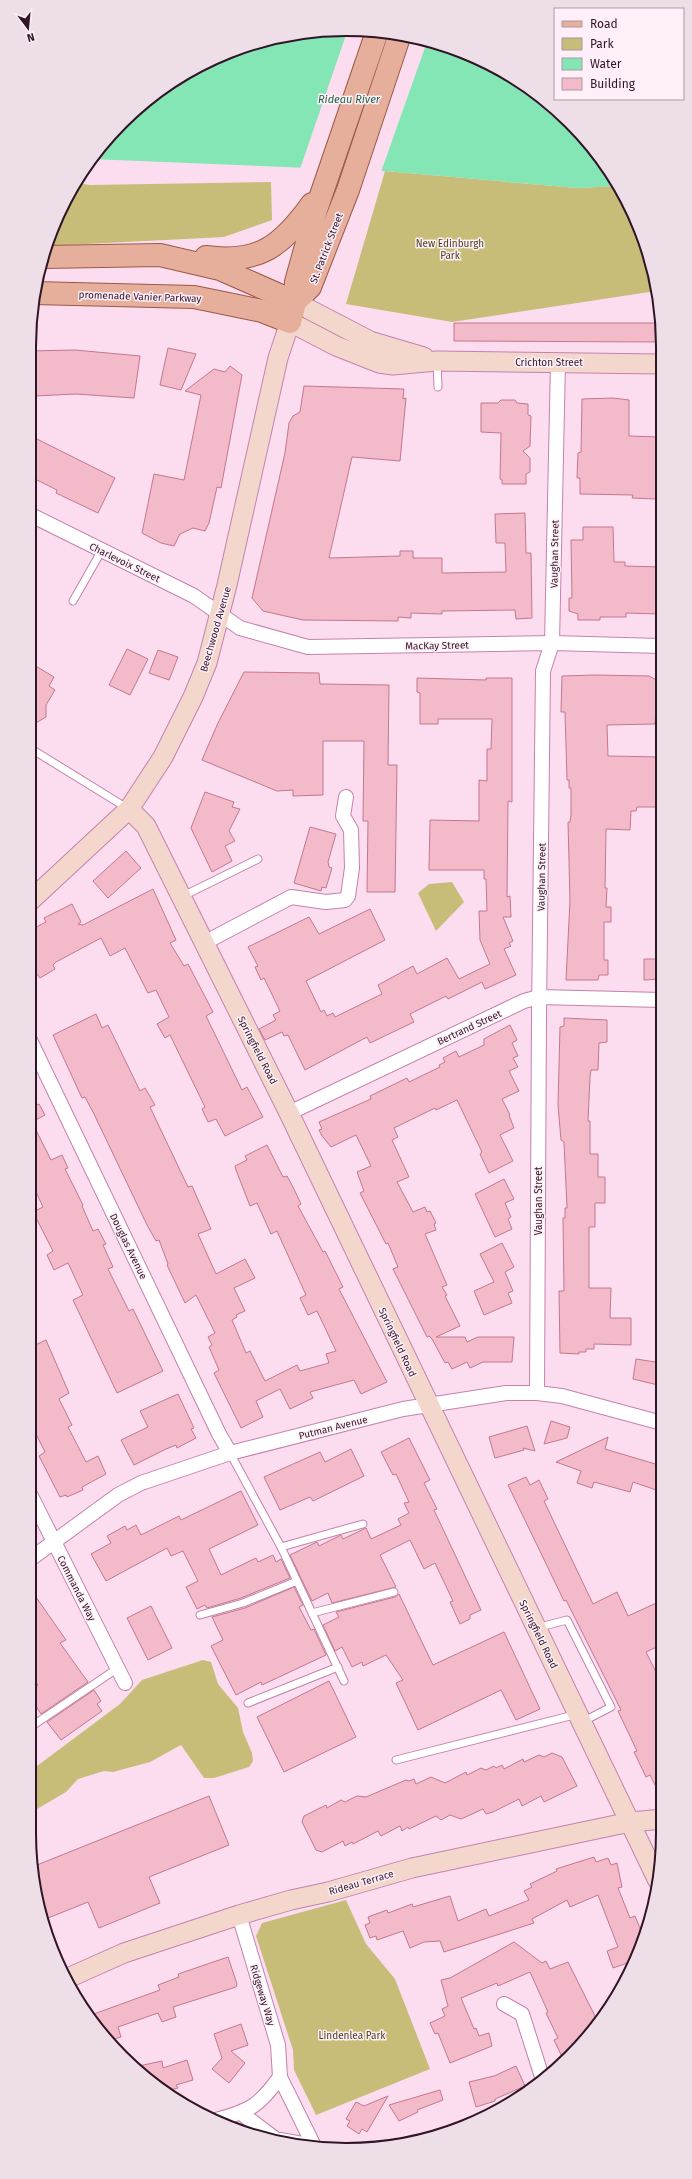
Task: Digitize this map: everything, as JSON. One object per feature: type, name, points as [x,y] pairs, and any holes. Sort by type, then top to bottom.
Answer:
[{"type":"main road","name":"St. Patrick Street","points":[[293,312],[296,282],[323,188],[375,38]]},
{"type":"main road","name":"St. Patrick Street","points":[[293,312],[310,287],[348,190],[398,41]]},
{"type":"main road","points":[[49,258],[160,255],[222,259],[250,256],[265,251],[281,241],[294,230],[323,188]]},
{"type":"main road","points":[[160,255],[220,269],[293,312]]},
{"type":"main road","name":"promenade Vanier Parkway","points":[[41,293],[194,297],[262,310],[293,312]]},
{"type":"street","name":"Crichton Street","points":[[293,312],[370,341],[437,361],[656,364]]},
{"type":"street","name":"Beechwood Avenue","points":[[36,895],[129,809],[163,757],[193,697],[207,663],[220,614],[278,358],[293,312]]},
{"type":"street","name":"Vaughan Street","points":[[537,1393],[539,997],[543,671],[552,643],[558,362]]},
{"type":"street","name":"Charlevoix Street","points":[[36,517],[194,596],[220,614]]},
{"type":"street","name":"MacKay Street","points":[[220,614],[240,628],[308,647],[552,643],[656,646]]},
{"type":"street","points":[[204,943],[291,897],[326,902],[345,900],[348,896],[352,868],[351,830],[343,816],[346,797]]},
{"type":"street","name":"Springfield Road","points":[[129,809],[146,826],[289,1112],[653,1871]]},
{"type":"street","name":"Bertrand Street","points":[[289,1112],[524,1001],[539,997],[656,1000]]},
{"type":"street","name":"Douglas Avenue","points":[[36,1053],[218,1434],[230,1453]]},
{"type":"street","name":"Putman Avenue","points":[[36,1555],[118,1495],[140,1483],[230,1453],[403,1409],[506,1393],[537,1393],[562,1396],[656,1421]]},
{"type":"street","name":"Commanda Way","points":[[36,1507],[125,1683]]},
{"type":"street","name":"Rideau Terrace","points":[[72,1976],[124,1953],[239,1915],[412,1868],[630,1822],[656,1820]]},
{"type":"street","name":"Ridgeway Way","points":[[239,1915],[278,2045],[280,2077]]},
{"type":"street","points":[[504,2004],[522,2014],[542,2073]]},
{"type":"street","points":[[224,2118],[241,2113],[259,2103],[280,2077],[311,2140]]},
{"type":"street","points":[[241,2113],[266,2132]]},
{"type":"lane","points":[[437,361],[438,387]]},
{"type":"lane","points":[[73,601],[102,550]]},
{"type":"lane","points":[[36,751],[129,809]]},
{"type":"lane","points":[[181,897],[258,859]]},
{"type":"lane","points":[[230,1453],[281,1547],[344,1680]]},
{"type":"lane","points":[[281,1547],[362,1524]]},
{"type":"lane","points":[[200,1616],[244,1603],[297,1582]]},
{"type":"lane","points":[[312,1613],[394,1592]]},
{"type":"lane","points":[[396,1760],[580,1718],[611,1707],[567,1620],[536,1628]]},
{"type":"lane","points":[[248,1703],[338,1667]]},
{"type":"lane","points":[[36,1723],[118,1668]]},
{"type":"green space","name":"New Edinburgh Park","points":[[385,171],[577,188],[611,186],[624,209],[640,246],[651,292],[452,322],[346,304]]},
{"type":"green space","points":[[271,182],[272,220],[224,237],[52,246],[68,209],[82,184]]},
{"type":"green space","points":[[452,882],[464,902],[436,931],[418,893],[429,884]]},
{"type":"green space","points":[[203,1660],[211,1662],[218,1684],[238,1708],[243,1732],[252,1753],[253,1761],[249,1767],[214,1778],[204,1778],[181,1745],[150,1762],[113,1772],[104,1771],[78,1779],[66,1792],[36,1809],[36,1767],[120,1704],[142,1680]]},
{"type":"green space","name":"Lindenlea Park","points":[[346,1900],[366,1944],[395,1979],[430,2069],[316,2115],[294,2070],[293,2050],[256,1936],[262,1923]]},
{"type":"water","name":"Rideau River","points":[[326,37],[366,37],[406,42],[446,52],[483,68],[518,88],[535,100],[565,127],[592,157],[611,186],[577,188],[385,171],[98,159],[127,127],[157,100],[174,88],[209,68],[246,52],[286,42]]},
{"type":"pier","points":[[346,36],[386,39],[425,47],[381,172],[300,169]]},
{"type":"building","points":[[454,323],[655,323],[656,342],[454,341]]},
{"type":"building","points":[[168,348],[196,354],[181,390],[160,385]]},
{"type":"building","points":[[75,350],[140,356],[134,398],[76,394],[36,396],[36,351]]},
{"type":"building","points":[[230,366],[242,375],[221,488],[217,487],[209,523],[205,531],[193,528],[180,534],[174,546],[161,543],[142,533],[154,474],[184,480],[201,395],[185,391],[214,369],[225,372]]},
{"type":"building","points":[[304,386],[404,389],[403,399],[406,398],[400,461],[352,457],[329,558],[400,556],[400,551],[413,551],[413,558],[442,558],[442,573],[506,572],[505,543],[496,543],[495,514],[525,513],[526,553],[531,553],[532,618],[516,619],[515,610],[442,611],[442,614],[411,613],[411,618],[398,617],[398,621],[303,620],[263,611],[252,598],[285,453],[289,423],[293,416],[300,412]]},
{"type":"building","points":[[613,398],[629,400],[629,436],[656,437],[656,499],[632,498],[633,495],[580,494],[580,478],[577,478],[578,453],[581,452],[582,399]]},
{"type":"building","points":[[501,400],[515,400],[517,403],[528,404],[528,415],[531,416],[530,446],[523,451],[530,458],[530,472],[526,474],[526,484],[502,484],[502,480],[500,479],[501,433],[481,432],[481,403],[498,403]]},
{"type":"building","points":[[36,438],[115,478],[98,513],[56,493],[57,490],[36,480]]},
{"type":"building","points":[[583,527],[613,527],[614,562],[625,562],[625,566],[656,567],[656,614],[626,613],[626,617],[600,617],[600,620],[578,620],[578,614],[569,611],[569,598],[572,598],[571,540],[583,540]]},
{"type":"building","points":[[127,649],[148,659],[130,695],[109,685]]},
{"type":"building","points":[[158,650],[178,657],[169,680],[149,673]]},
{"type":"building","points":[[36,666],[54,677],[49,686],[55,690],[46,705],[46,717],[36,723]]},
{"type":"building","points":[[244,672],[319,673],[320,684],[389,685],[388,765],[397,765],[395,892],[367,892],[368,821],[363,821],[364,741],[323,741],[323,795],[293,796],[293,790],[277,791],[202,760],[218,723]]},
{"type":"building","points":[[562,676],[649,676],[656,680],[655,724],[607,725],[608,756],[656,757],[656,807],[637,807],[636,811],[631,811],[630,830],[606,829],[606,907],[611,907],[611,922],[604,922],[604,960],[608,960],[608,975],[599,975],[598,980],[566,980],[570,901],[568,822],[570,822],[571,815],[571,788],[569,788],[569,780],[567,780],[565,712],[561,712]]},
{"type":"building","points":[[417,678],[486,680],[486,678],[512,678],[512,802],[508,801],[507,897],[510,896],[511,917],[503,917],[513,941],[509,943],[511,946],[504,949],[516,975],[485,989],[482,982],[448,999],[446,996],[410,1014],[414,1022],[370,1043],[367,1037],[305,1070],[288,1035],[284,1036],[282,1032],[265,1040],[259,1029],[276,1020],[273,1015],[280,1011],[264,978],[261,980],[255,967],[258,966],[248,947],[309,917],[319,934],[370,909],[385,940],[306,981],[321,1012],[324,1010],[327,1016],[333,1013],[335,1017],[382,994],[378,985],[413,966],[417,974],[447,958],[459,979],[490,964],[480,940],[479,911],[487,911],[486,879],[484,879],[484,870],[429,870],[430,820],[479,821],[479,780],[487,781],[487,749],[491,749],[492,719],[438,719],[438,724],[420,724],[420,693],[417,692]]},
{"type":"building","points":[[205,792],[234,802],[232,807],[240,809],[229,831],[235,841],[225,846],[232,861],[212,872],[191,828]]},
{"type":"building","points":[[310,827],[336,834],[328,862],[329,867],[332,868],[326,888],[322,887],[321,891],[294,883]]},
{"type":"building","points":[[126,851],[141,868],[108,898],[93,881]]},
{"type":"building","points":[[153,889],[176,940],[170,943],[184,966],[188,964],[213,1012],[206,1016],[242,1090],[247,1087],[263,1117],[225,1136],[216,1119],[208,1122],[202,1109],[205,1107],[170,1035],[165,1038],[157,1024],[169,1017],[156,990],[148,993],[125,948],[110,956],[101,938],[56,962],[53,965],[55,969],[40,978],[36,975],[36,928],[46,922],[44,918],[72,904],[81,922],[78,924],[83,925]]},
{"type":"building","points":[[644,959],[656,959],[656,979],[644,980]]},
{"type":"building","points":[[96,1014],[102,1028],[108,1025],[140,1091],[145,1088],[155,1105],[150,1107],[188,1187],[192,1186],[211,1229],[198,1234],[216,1274],[245,1259],[255,1278],[234,1288],[245,1311],[236,1315],[237,1317],[232,1320],[246,1353],[250,1351],[265,1381],[297,1365],[300,1371],[329,1363],[326,1354],[336,1351],[317,1311],[308,1315],[300,1298],[306,1295],[277,1231],[271,1234],[257,1203],[250,1206],[236,1170],[235,1166],[247,1160],[245,1156],[267,1145],[283,1177],[287,1176],[293,1187],[301,1204],[298,1206],[323,1252],[325,1251],[343,1287],[339,1289],[387,1382],[361,1394],[354,1380],[310,1392],[313,1398],[290,1409],[280,1389],[256,1401],[263,1417],[241,1428],[214,1373],[219,1370],[209,1347],[212,1345],[208,1337],[215,1333],[196,1295],[185,1303],[167,1265],[168,1264],[159,1240],[156,1241],[147,1225],[94,1114],[85,1097],[82,1098],[53,1035]]},
{"type":"building","points":[[564,1018],[607,1020],[607,1042],[599,1043],[598,1070],[591,1070],[590,1077],[588,1121],[590,1121],[590,1154],[598,1154],[598,1177],[605,1177],[605,1203],[595,1203],[595,1227],[589,1227],[589,1288],[611,1288],[610,1318],[631,1318],[631,1345],[594,1344],[594,1349],[586,1349],[586,1352],[579,1352],[579,1354],[560,1353],[559,1291],[564,1291],[563,1218],[565,1218],[565,1208],[567,1208],[564,1142],[561,1140],[558,1105],[560,1027],[564,1026]]},
{"type":"building","points":[[510,1025],[517,1040],[512,1043],[518,1056],[513,1058],[518,1067],[509,1071],[519,1091],[502,1099],[510,1115],[514,1128],[500,1135],[513,1161],[489,1173],[480,1154],[482,1152],[457,1100],[436,1110],[435,1108],[394,1128],[398,1137],[392,1140],[409,1177],[397,1182],[413,1212],[425,1207],[427,1212],[430,1211],[436,1223],[434,1224],[436,1230],[425,1234],[447,1285],[442,1287],[447,1295],[445,1296],[460,1326],[436,1337],[465,1337],[467,1342],[478,1337],[514,1337],[512,1362],[483,1362],[470,1368],[467,1362],[452,1369],[448,1362],[445,1363],[432,1339],[429,1336],[427,1337],[393,1269],[398,1267],[388,1243],[386,1244],[360,1193],[364,1191],[357,1172],[371,1166],[356,1135],[331,1147],[319,1130],[322,1129],[319,1122],[371,1099],[370,1096],[407,1078],[409,1082],[440,1067],[439,1065],[445,1062],[443,1058],[456,1051],[459,1057],[484,1045],[484,1039]]},
{"type":"building","points":[[39,1104],[45,1115],[36,1120],[36,1105]]},
{"type":"building","points":[[36,1130],[51,1160],[62,1155],[68,1168],[65,1169],[83,1205],[82,1206],[93,1231],[98,1229],[106,1244],[103,1245],[113,1267],[108,1269],[129,1311],[133,1309],[163,1371],[117,1393],[73,1300],[83,1295],[68,1263],[54,1270],[47,1255],[53,1251],[36,1218],[36,1210],[43,1207],[36,1192]]},
{"type":"building","points":[[504,1179],[514,1199],[505,1203],[511,1217],[508,1219],[512,1229],[495,1237],[475,1194]]},
{"type":"building","points":[[502,1243],[514,1267],[505,1272],[513,1291],[508,1293],[512,1303],[484,1315],[474,1291],[494,1282],[480,1254]]},
{"type":"building","points":[[46,1340],[69,1393],[59,1399],[72,1425],[68,1427],[86,1462],[98,1456],[106,1474],[82,1487],[83,1490],[67,1497],[66,1495],[60,1497],[39,1456],[45,1452],[36,1434],[36,1345]]},
{"type":"building","points":[[636,1359],[656,1362],[656,1385],[633,1379]]},
{"type":"building","points":[[178,1394],[194,1428],[191,1429],[196,1438],[177,1448],[176,1445],[166,1449],[134,1465],[121,1440],[148,1427],[140,1411]]},
{"type":"building","points":[[551,1421],[570,1427],[567,1438],[544,1444]]},
{"type":"building","points":[[527,1426],[535,1451],[523,1448],[524,1450],[495,1458],[489,1437]]},
{"type":"building","points":[[608,1437],[605,1449],[656,1464],[656,1490],[633,1482],[630,1492],[594,1482],[592,1488],[577,1483],[581,1471],[556,1462]]},
{"type":"building","points":[[409,1438],[430,1480],[424,1483],[437,1509],[434,1510],[481,1610],[470,1615],[470,1619],[460,1624],[450,1602],[453,1601],[435,1563],[424,1569],[410,1540],[380,1555],[396,1587],[332,1603],[328,1593],[312,1601],[290,1555],[317,1542],[319,1546],[341,1535],[343,1539],[366,1528],[371,1539],[401,1525],[398,1519],[409,1513],[404,1503],[409,1502],[396,1474],[393,1475],[381,1452]]},
{"type":"building","points":[[351,1449],[364,1476],[313,1501],[310,1497],[280,1510],[264,1477],[320,1452],[325,1462]]},
{"type":"building","points":[[526,1477],[530,1485],[539,1480],[548,1499],[544,1501],[593,1604],[617,1592],[628,1616],[656,1603],[656,1647],[646,1652],[656,1672],[656,1787],[650,1775],[646,1777],[634,1752],[637,1751],[618,1711],[621,1710],[566,1600],[564,1601],[508,1485]]},
{"type":"building","points":[[241,1491],[258,1525],[209,1549],[221,1575],[256,1558],[258,1562],[273,1555],[276,1562],[281,1559],[290,1578],[241,1598],[207,1608],[205,1605],[197,1609],[186,1587],[198,1581],[183,1551],[171,1556],[167,1548],[106,1581],[91,1554],[111,1543],[107,1536],[125,1526],[127,1530],[136,1525],[141,1535],[179,1516],[181,1520]]},
{"type":"building","points":[[294,1587],[303,1605],[299,1607],[311,1630],[314,1629],[326,1655],[262,1685],[261,1682],[236,1695],[211,1646],[223,1640],[212,1617],[245,1608]]},
{"type":"building","points":[[399,1594],[433,1665],[504,1632],[540,1709],[516,1720],[501,1690],[418,1730],[396,1683],[403,1680],[386,1655],[363,1666],[362,1662],[352,1667],[342,1647],[335,1651],[323,1625],[339,1617],[336,1612],[395,1597]]},
{"type":"building","points":[[36,1597],[66,1640],[60,1643],[88,1682],[41,1714],[36,1706],[36,1686],[38,1685],[36,1682]]},
{"type":"building","points":[[151,1606],[172,1648],[148,1660],[127,1618]]},
{"type":"building","points":[[329,1681],[356,1737],[284,1772],[257,1717]]},
{"type":"building","points":[[94,1690],[101,1701],[97,1704],[102,1711],[61,1740],[47,1722]]},
{"type":"building","points":[[552,1753],[562,1757],[577,1786],[544,1802],[541,1796],[522,1806],[519,1799],[493,1812],[486,1814],[483,1809],[461,1819],[450,1815],[441,1820],[436,1816],[409,1829],[408,1827],[402,1831],[400,1826],[381,1836],[378,1831],[353,1844],[352,1842],[345,1846],[343,1841],[322,1852],[316,1850],[302,1822],[304,1816],[326,1805],[327,1808],[341,1800],[345,1802],[357,1796],[366,1797],[406,1780],[409,1781],[414,1779],[416,1784],[431,1777],[445,1783],[466,1772],[467,1775],[481,1768],[486,1770],[494,1766],[496,1768],[502,1765],[504,1769],[523,1759],[524,1762],[539,1755],[544,1757]]},
{"type":"building","points":[[209,1796],[229,1845],[149,1877],[160,1903],[99,1928],[88,1902],[48,1918],[42,1893],[38,1865]]},
{"type":"building","points":[[594,1857],[596,1862],[608,1858],[611,1865],[617,1863],[622,1887],[618,1888],[630,1918],[635,1916],[641,1930],[627,1963],[613,1968],[607,1951],[618,1947],[598,1895],[570,1907],[567,1900],[532,1919],[534,1923],[444,1952],[440,1941],[424,1942],[410,1948],[403,1931],[377,1940],[376,1936],[370,1938],[365,1925],[370,1923],[368,1917],[387,1910],[388,1913],[412,1904],[413,1907],[450,1896],[458,1921],[486,1909],[489,1916],[529,1900],[524,1891],[532,1887],[530,1884],[557,1871],[556,1869]]},
{"type":"building","points":[[514,1942],[542,1963],[546,1961],[550,1969],[568,1962],[596,2017],[561,2055],[554,2040],[558,2038],[546,2013],[548,2012],[530,1972],[498,1986],[497,1983],[461,1998],[474,2029],[476,2028],[479,2036],[489,2033],[492,2046],[450,2063],[438,2033],[435,2034],[430,2023],[445,2016],[442,2009],[448,2006],[441,1980],[450,1978]]},
{"type":"building","points":[[228,1957],[237,1984],[236,1987],[173,2007],[176,2017],[162,2022],[158,2013],[118,2027],[121,2037],[115,2039],[94,2014],[160,1990],[158,1985],[179,1977],[178,1974]]},
{"type":"building","points":[[241,2024],[248,2045],[231,2051],[245,2063],[229,2083],[212,2069],[222,2058],[214,2034]]},
{"type":"building","points":[[187,2060],[193,2080],[176,2085],[178,2088],[172,2090],[141,2065],[162,2061],[163,2068]]},
{"type":"building","points":[[516,2066],[525,2086],[495,2099],[495,2101],[476,2107],[469,2082],[494,2076]]},
{"type":"building","points":[[440,2090],[443,2100],[417,2110],[418,2112],[399,2121],[389,2105]]},
{"type":"building","points":[[388,2096],[367,2132],[362,2129],[359,2134],[347,2126],[350,2121],[346,2119],[356,2102],[364,2106]]}]
